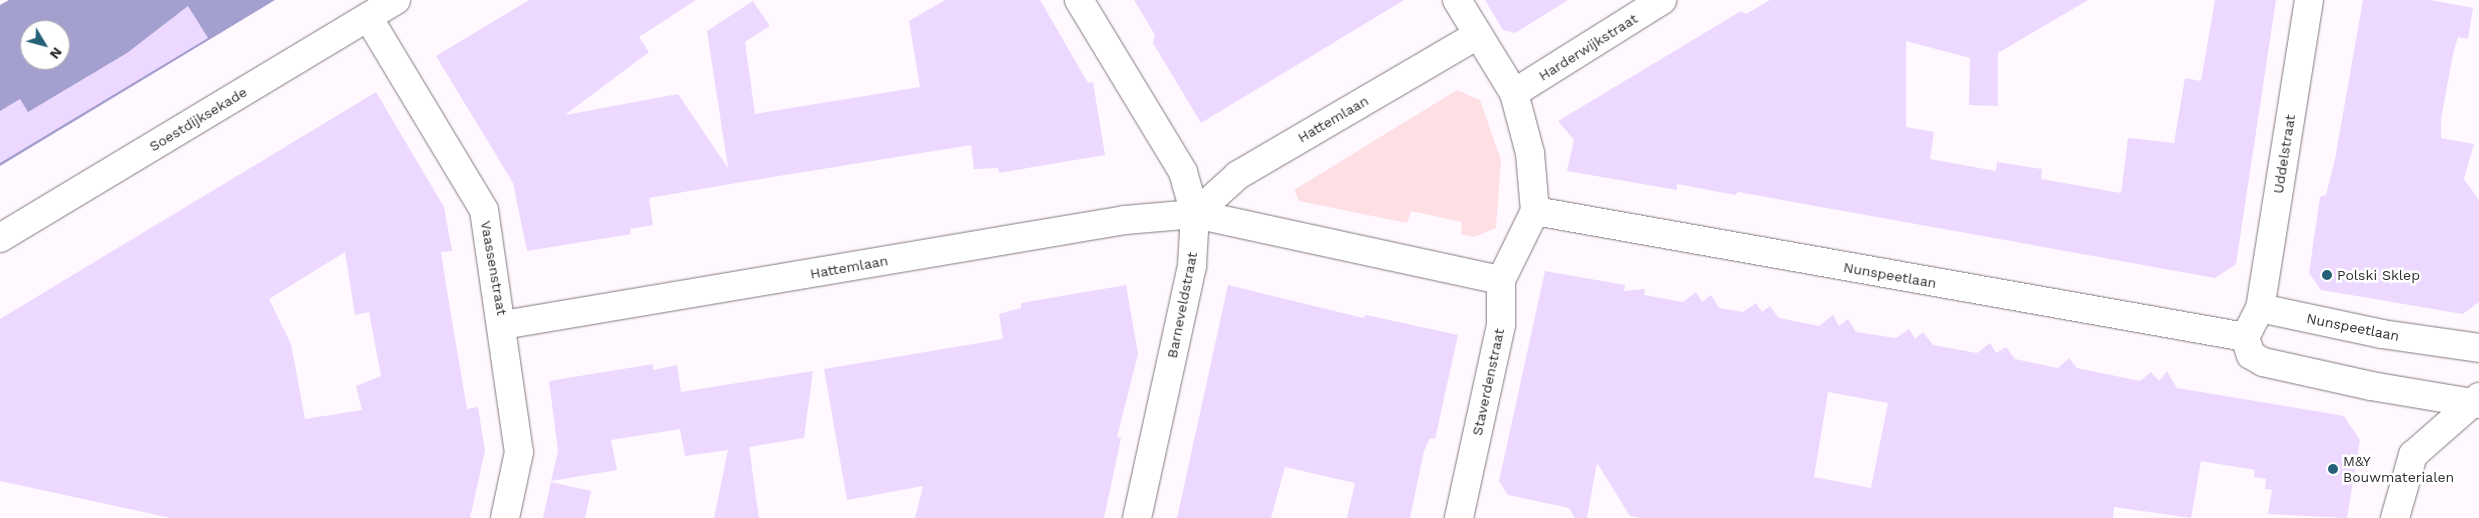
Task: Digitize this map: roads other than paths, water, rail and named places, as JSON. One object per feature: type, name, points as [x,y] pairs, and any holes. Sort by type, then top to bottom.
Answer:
[{"type":"street","name":"Soestdijksekade","points":[[0,238],[396,0]]},
{"type":"street","name":"Barneveldstraat","points":[[1079,0],[1183,172],[1195,214],[1192,266],[1136,518]]},
{"type":"street","points":[[1457,0],[1514,93],[1530,153],[1535,210]]},
{"type":"street","name":"Harderwijkstraat","points":[[1514,93],[1662,0]]},
{"type":"street","name":"Uddelstraat","points":[[2260,308],[2309,0]]},
{"type":"street","name":"Vaassenstraat","points":[[368,17],[484,210],[503,325],[519,452],[505,518]]},
{"type":"street","name":"Hattemlaan","points":[[1195,214],[1238,175],[1478,35]]},
{"type":"street","name":"Nunspeetlaan","points":[[1535,210],[2245,337]]},
{"type":"street","name":"Staverdenstraat","points":[[1461,518],[1501,325],[1501,280],[1535,210]]},
{"type":"street","name":"Hattemlaan","points":[[503,325],[1116,222],[1195,214],[1501,280]]},
{"type":"street","points":[[2260,308],[2245,337],[2251,355],[2263,362],[2476,401]]},
{"type":"street","name":"Nunspeetlaan","points":[[2260,308],[2382,334],[2479,348]]},
{"type":"street","points":[[2395,518],[2413,455],[2476,401]]},
{"type":"place","name":"Polski Sklep","points":[[2327,275]]},
{"type":"place","name":"M&Y Bouwmaterialen","points":[[2333,469]]}]
